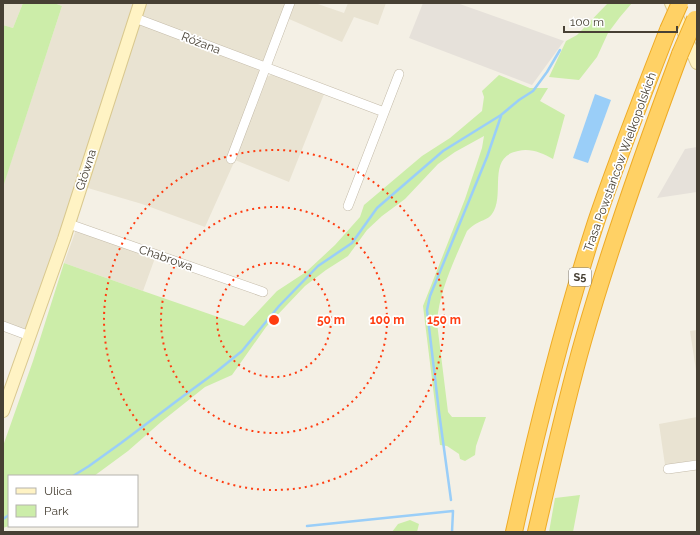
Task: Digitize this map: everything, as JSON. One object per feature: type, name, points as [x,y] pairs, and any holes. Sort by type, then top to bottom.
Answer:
[{"type":"highway","name":"Trasa Powstańców Wielkopolskich","points":[[514,532],[534,442],[574,294],[625,140],[680,3]]},
{"type":"highway","name":"Trasa Powstańców Wielkopolskich","points":[[536,532],[585,333],[615,234],[680,54],[696,16]]},
{"type":"street","name":"Główna","points":[[3,411],[69,224],[140,3]]},
{"type":"street","points":[[231,159],[290,3]]},
{"type":"street","points":[[671,3],[697,63]]},
{"type":"street","name":"Różana","points":[[136,18],[384,112]]},
{"type":"street","points":[[348,206],[398,74]]},
{"type":"street","name":"Chabrowa","points":[[69,224],[263,292]]},
{"type":"street","points":[[3,326],[30,336]]},
{"type":"street","points":[[668,469],[697,465]]},
{"type":"shaded area","points":[[3,3],[23,3],[13,28],[3,25]]},
{"type":"shaded area","points":[[54,3],[286,3],[267,77],[273,74],[324,94],[289,182],[235,160],[205,227],[142,204],[81,186],[77,183],[25,330],[3,322],[3,183],[62,6]]},
{"type":"shaded area","points":[[295,3],[315,3],[344,13],[348,3],[386,3],[378,25],[354,17],[342,42],[289,19]]},
{"type":"shaded area","points":[[423,3],[457,3],[564,41],[532,85],[409,38]]},
{"type":"shaded area","points":[[697,147],[697,192],[657,198],[685,149]]},
{"type":"shaded area","points":[[76,230],[155,258],[143,291],[64,263]]},
{"type":"shaded area","points":[[697,330],[697,377],[690,331]]},
{"type":"shaded area","points":[[697,417],[697,460],[665,465],[659,424]]},
{"type":"green space","points":[[23,3],[54,3],[62,6],[4,184],[3,25],[13,28]]},
{"type":"green space","points":[[608,3],[632,3],[608,33],[597,57],[579,80],[549,77],[566,41],[577,35]]},
{"type":"green space","points":[[499,75],[530,88],[548,88],[540,101],[565,115],[553,159],[536,152],[523,150],[508,155],[502,161],[499,169],[496,206],[490,216],[467,231],[452,265],[441,299],[437,323],[448,412],[452,417],[486,417],[476,446],[475,455],[465,461],[460,459],[459,454],[447,446],[440,445],[423,306],[465,199],[482,148],[484,136],[455,152],[438,164],[405,199],[382,216],[367,230],[348,256],[305,286],[266,327],[232,375],[205,387],[161,422],[128,451],[95,475],[8,475],[8,526],[3,528],[3,446],[33,361],[64,263],[244,326],[277,291],[306,272],[335,245],[360,217],[364,205],[422,156],[450,138],[482,111],[484,97],[482,91]]},
{"type":"green space","points":[[580,495],[573,532],[549,532],[555,498]]},
{"type":"green space","points":[[410,520],[419,524],[417,532],[392,532],[398,524]]},
{"type":"water","points":[[595,94],[611,100],[588,163],[573,158]]},
{"type":"waterway","points":[[75,475],[121,443],[242,351],[279,306],[318,266],[352,243],[377,208],[443,151],[501,115],[533,91],[547,72],[560,50]]},
{"type":"waterway","points":[[451,500],[427,310],[430,296],[487,157],[501,116]]},
{"type":"waterway","points":[[307,526],[453,511],[452,532]]},
{"type":"waterway","points":[[3,519],[8,516]]}]
